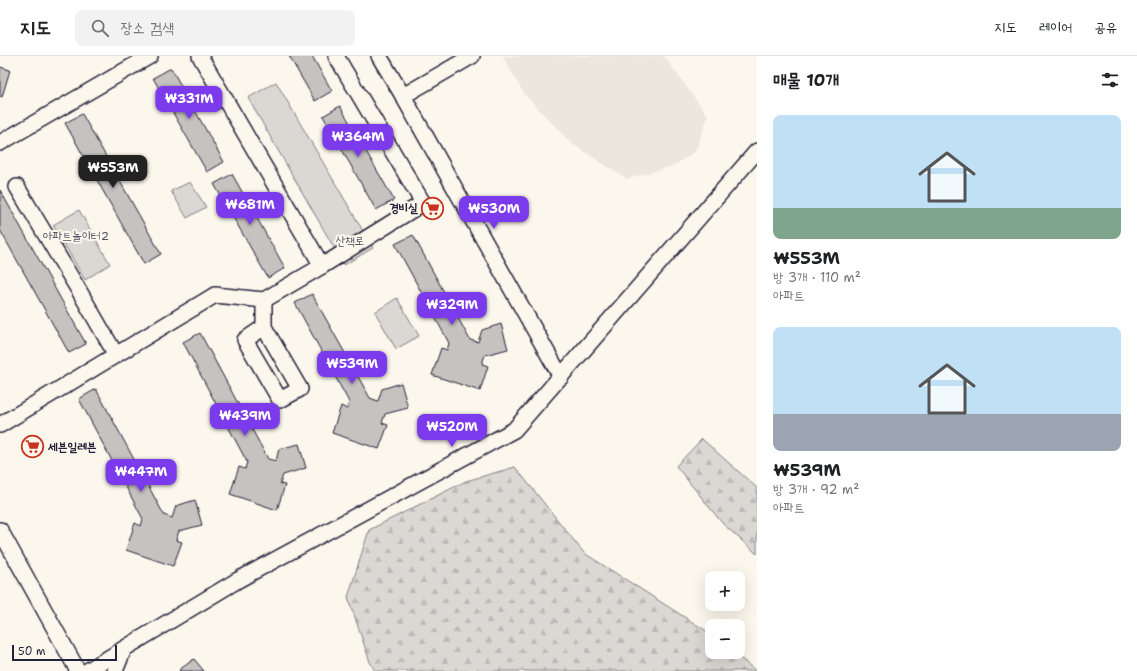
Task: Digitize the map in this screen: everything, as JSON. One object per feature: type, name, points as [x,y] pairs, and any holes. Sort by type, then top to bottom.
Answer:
[{"type":"street","points":[[0,143],[150,56]]},
{"type":"street","points":[[200,56],[322,266]]},
{"type":"street","points":[[0,425],[215,295],[264,300],[423,203],[336,56]]},
{"type":"street","points":[[379,56],[561,377]]},
{"type":"street","points":[[403,96],[472,56]]},
{"type":"street","points":[[87,671],[238,580],[514,430],[757,151]]},
{"type":"street","points":[[17,187],[116,355]]},
{"type":"street","points":[[264,300],[264,327]]},
{"type":"street","points":[[0,530],[78,671]]},
{"type":"street","points":[[115,671],[124,649]]},
{"type":"shaded area","points":[[664,56],[708,116],[695,152],[673,166],[627,179],[572,144],[524,94],[503,57]]},
{"type":"green space","name":"산책로","points":[[276,82],[373,248],[344,265],[248,98]]},
{"type":"green space","points":[[190,182],[206,207],[187,218],[171,191]]},
{"type":"green space","name":"아파트놀이터2","points":[[79,210],[110,264],[85,280],[53,225]]},
{"type":"green space","points":[[397,298],[419,336],[396,349],[375,312]]},
{"type":"green space","points":[[702,439],[757,488],[757,554],[723,524],[676,466]]},
{"type":"green space","points":[[515,467],[584,553],[705,630],[705,659],[741,659],[756,671],[375,671],[370,662],[348,597],[369,530],[466,481]]},
{"type":"building","points":[[289,56],[312,56],[332,91],[315,101]]},
{"type":"building","points":[[0,67],[10,70],[2,97],[0,96]]},
{"type":"building","points":[[171,68],[224,162],[207,172],[153,78]]},
{"type":"building","points":[[340,106],[394,200],[376,210],[323,116]]},
{"type":"building","points":[[82,114],[161,254],[144,264],[65,123]]},
{"type":"building","points":[[232,174],[285,268],[268,278],[214,184]]},
{"type":"building","points":[[0,190],[86,344],[69,353],[0,230]]},
{"type":"building","points":[[413,235],[470,340],[478,342],[482,330],[501,324],[508,349],[485,355],[482,364],[488,366],[480,391],[432,375],[441,348],[447,350],[449,343],[395,244]]},
{"type":"building","points":[[312,294],[370,398],[378,401],[382,389],[401,383],[408,408],[385,414],[382,423],[388,425],[379,449],[332,433],[341,406],[347,409],[349,402],[295,303]]},
{"type":"building","points":[[200,333],[268,459],[276,461],[279,449],[299,444],[306,468],[283,475],[280,484],[285,485],[277,510],[230,494],[239,467],[245,469],[247,462],[183,342]]},
{"type":"building","points":[[96,389],[164,515],[172,518],[176,506],[195,500],[202,525],[179,531],[176,540],[182,542],[173,566],[126,550],[135,523],[141,526],[143,519],[79,399]]},
{"type":"building","points":[[194,659],[204,671],[179,670]]},
{"type":"place","name":"경비실","points":[[433,208]]},
{"type":"place","name":"세븐일레븐","points":[[32,447]]}]
